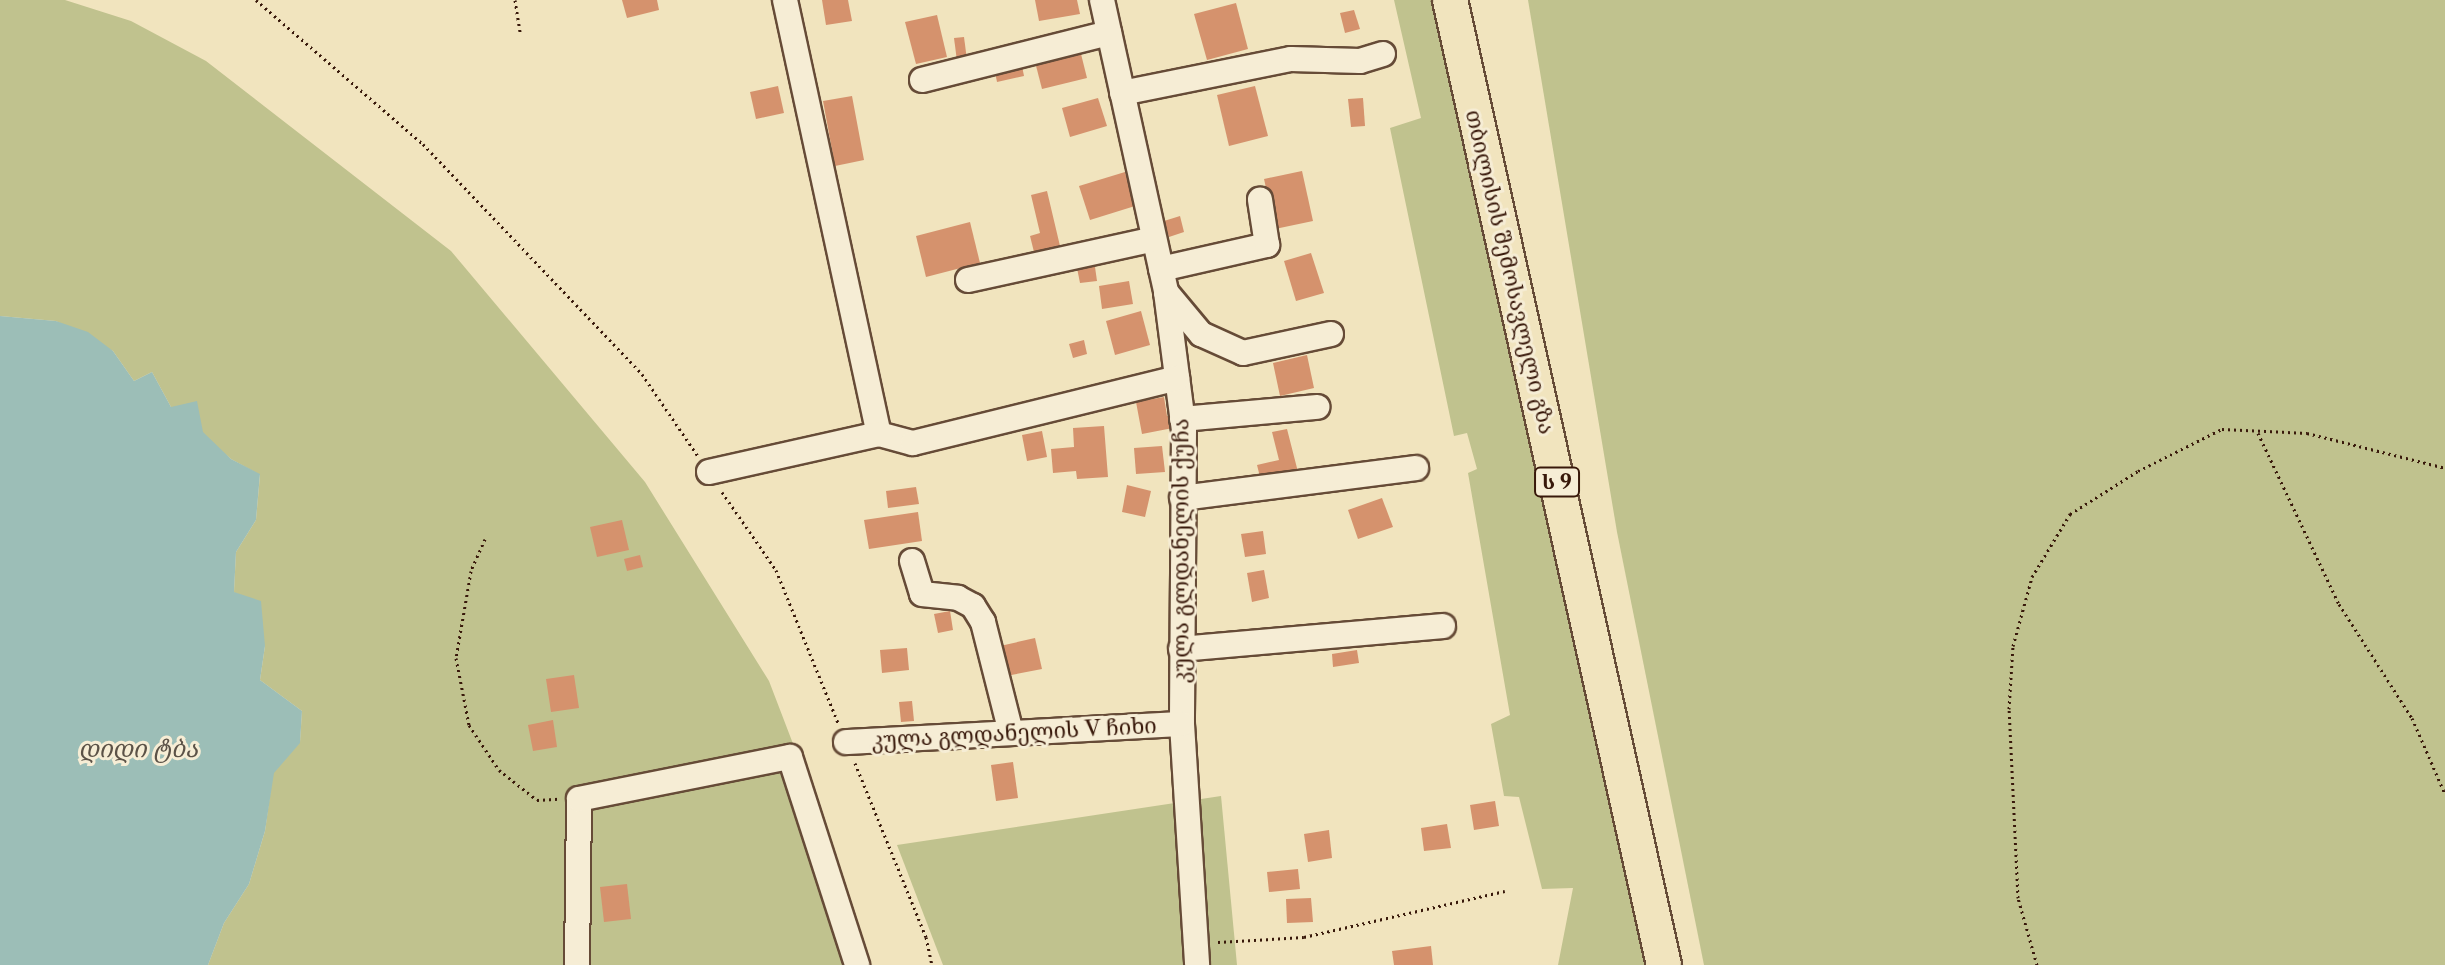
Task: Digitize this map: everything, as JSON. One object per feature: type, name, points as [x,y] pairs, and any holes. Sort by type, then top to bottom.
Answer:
[{"type":"highway","name":"თბილისის შემოსავლელი გზა","points":[[1450,0],[1664,965]]},
{"type":"street","points":[[785,0],[879,434]]},
{"type":"street","name":"კულა გლდანელის ქუჩა","points":[[1103,0],[1163,280],[1182,419],[1182,724],[1196,954]]},
{"type":"street","points":[[922,80],[1109,33]]},
{"type":"street","points":[[1122,93],[1291,59],[1360,61],[1383,54]]},
{"type":"street","points":[[1260,200],[1267,245],[1163,280],[1201,334],[1243,353],[1331,334]]},
{"type":"street","points":[[968,280],[1154,239]]},
{"type":"street","points":[[709,472],[879,434],[913,443],[1177,378]]},
{"type":"street","points":[[1182,419],[1317,407]]},
{"type":"street","points":[[1182,498],[1259,492],[1416,468]]},
{"type":"street","points":[[912,561],[922,594],[958,598],[973,606],[983,622],[1011,733]]},
{"type":"street","points":[[1181,649],[1443,626]]},
{"type":"street","name":"კულა გლდანელის V ჩიხი","points":[[846,742],[1182,724]]},
{"type":"street","points":[[577,965],[579,799],[790,757],[857,965]]},
{"type":"path","points":[[256,0],[423,144],[642,374],[776,570],[926,937],[932,965]]},
{"type":"path","points":[[515,0],[520,33]]},
{"type":"path","points":[[2037,965],[2018,898],[2009,709],[2013,646],[2032,577],[2070,514],[2138,471],[2222,429],[2307,433],[2445,468]]},
{"type":"path","points":[[2257,431],[2339,604],[2412,718],[2445,794]]},
{"type":"path","points":[[485,539],[471,571],[456,658],[469,725],[499,770],[537,800],[579,799]]},
{"type":"path","points":[[1196,954],[1304,937],[1505,891]]},
{"type":"green space","points":[[0,0],[65,0],[131,21],[206,61],[451,251],[645,482],[769,681],[836,856],[866,965],[208,965],[224,923],[249,884],[265,831],[273,773],[300,742],[302,711],[260,680],[265,646],[234,592],[236,552],[256,520],[260,475],[231,459],[171,407],[152,372],[134,381],[113,351],[56,321],[0,316]]},
{"type":"green space","points":[[1394,0],[1434,0],[1648,965],[1558,965],[1573,888],[1542,889],[1519,797],[1504,796],[1491,724],[1510,715],[1468,473],[1477,469],[1467,433],[1454,436],[1390,128],[1421,118]]},
{"type":"green space","points":[[1528,0],[2445,0],[2445,965],[1704,965],[1617,532]]},
{"type":"green space","points":[[1221,796],[1237,965],[943,965],[897,845]]},
{"type":"water","name":"დიდი ტბა","points":[[0,316],[56,321],[88,332],[113,351],[134,381],[152,372],[171,407],[197,401],[203,432],[231,459],[260,474],[256,520],[236,552],[234,592],[261,601],[265,646],[260,680],[302,711],[300,743],[274,773],[265,831],[249,884],[224,923],[208,965],[0,965]]},
{"type":"building","points":[[622,0],[657,0],[659,10],[627,18]]},
{"type":"building","points":[[822,0],[848,0],[852,21],[826,25]]},
{"type":"building","points":[[1035,0],[1077,0],[1080,14],[1039,21]]},
{"type":"building","points":[[1236,3],[1248,49],[1207,60],[1194,14]]},
{"type":"building","points":[[1354,10],[1360,29],[1345,33],[1340,13]]},
{"type":"building","points":[[937,15],[947,57],[916,64],[905,22]]},
{"type":"building","points":[[964,37],[967,60],[957,61],[954,38]]},
{"type":"building","points":[[1079,46],[1087,78],[1042,89],[1034,58]]},
{"type":"building","points":[[1021,61],[1024,76],[997,82],[994,67]]},
{"type":"building","points":[[778,86],[784,113],[756,119],[750,92]]},
{"type":"building","points":[[1255,86],[1268,136],[1229,146],[1217,95]]},
{"type":"building","points":[[852,96],[864,160],[835,166],[823,101]]},
{"type":"building","points":[[1098,98],[1107,126],[1070,137],[1062,108]]},
{"type":"building","points":[[1363,98],[1365,126],[1351,127],[1348,99]]},
{"type":"building","points":[[1302,171],[1313,221],[1275,229],[1264,179]]},
{"type":"building","points":[[1125,172],[1135,206],[1090,220],[1079,186]]},
{"type":"building","points":[[1047,191],[1060,246],[1034,252],[1030,236],[1040,233],[1031,195]]},
{"type":"building","points":[[1180,216],[1184,232],[1169,237],[1164,221]]},
{"type":"building","points":[[970,222],[980,263],[926,277],[916,236]]},
{"type":"building","points":[[1311,253],[1324,293],[1296,301],[1284,261]]},
{"type":"building","points":[[1094,260],[1097,281],[1080,283],[1076,263]]},
{"type":"building","points":[[1129,281],[1133,304],[1102,309],[1099,286]]},
{"type":"building","points":[[1141,311],[1150,345],[1115,355],[1106,321]]},
{"type":"building","points":[[1084,340],[1087,354],[1073,358],[1069,344]]},
{"type":"building","points":[[1307,355],[1314,388],[1280,396],[1273,363]]},
{"type":"building","points":[[1164,397],[1167,416],[1175,415],[1178,427],[1142,434],[1136,402]]},
{"type":"building","points":[[1104,426],[1108,477],[1077,479],[1076,471],[1053,473],[1051,449],[1074,447],[1073,428]]},
{"type":"building","points":[[1287,429],[1298,472],[1261,481],[1257,465],[1279,460],[1272,432]]},
{"type":"building","points":[[1042,431],[1047,457],[1027,461],[1022,435]]},
{"type":"building","points":[[1162,446],[1165,472],[1136,474],[1134,448]]},
{"type":"building","points":[[1127,485],[1151,491],[1145,517],[1122,512]]},
{"type":"building","points":[[916,487],[919,504],[888,508],[886,491]]},
{"type":"building","points":[[1382,498],[1393,527],[1358,539],[1348,510]]},
{"type":"building","points":[[918,512],[922,541],[869,549],[864,520]]},
{"type":"building","points":[[622,520],[629,550],[597,557],[590,527]]},
{"type":"building","points":[[1263,531],[1266,554],[1245,557],[1241,534]]},
{"type":"building","points":[[640,555],[643,567],[627,571],[624,559]]},
{"type":"building","points":[[1264,570],[1269,598],[1252,602],[1247,573]]},
{"type":"building","points":[[950,611],[953,630],[938,633],[934,614]]},
{"type":"building","points":[[1035,638],[1042,669],[1006,676],[1000,646]]},
{"type":"building","points":[[907,648],[909,670],[882,673],[880,650]]},
{"type":"building","points":[[1357,650],[1359,663],[1333,667],[1332,654]]},
{"type":"building","points":[[574,675],[579,708],[551,712],[546,679]]},
{"type":"building","points":[[912,701],[914,721],[901,722],[899,702]]},
{"type":"building","points":[[553,720],[557,747],[533,751],[528,725]]},
{"type":"building","points":[[1013,762],[1018,798],[996,801],[991,765]]},
{"type":"building","points":[[1495,801],[1499,826],[1474,830],[1470,805]]},
{"type":"building","points":[[1447,824],[1451,848],[1424,851],[1421,828]]},
{"type":"building","points":[[1329,830],[1332,858],[1308,862],[1304,834]]},
{"type":"building","points":[[1298,869],[1300,889],[1269,892],[1267,872]]},
{"type":"building","points":[[627,884],[631,919],[604,922],[600,887]]},
{"type":"building","points":[[1311,898],[1313,922],[1287,923],[1286,899]]},
{"type":"building","points":[[1431,946],[1433,965],[1394,965],[1392,951]]}]
